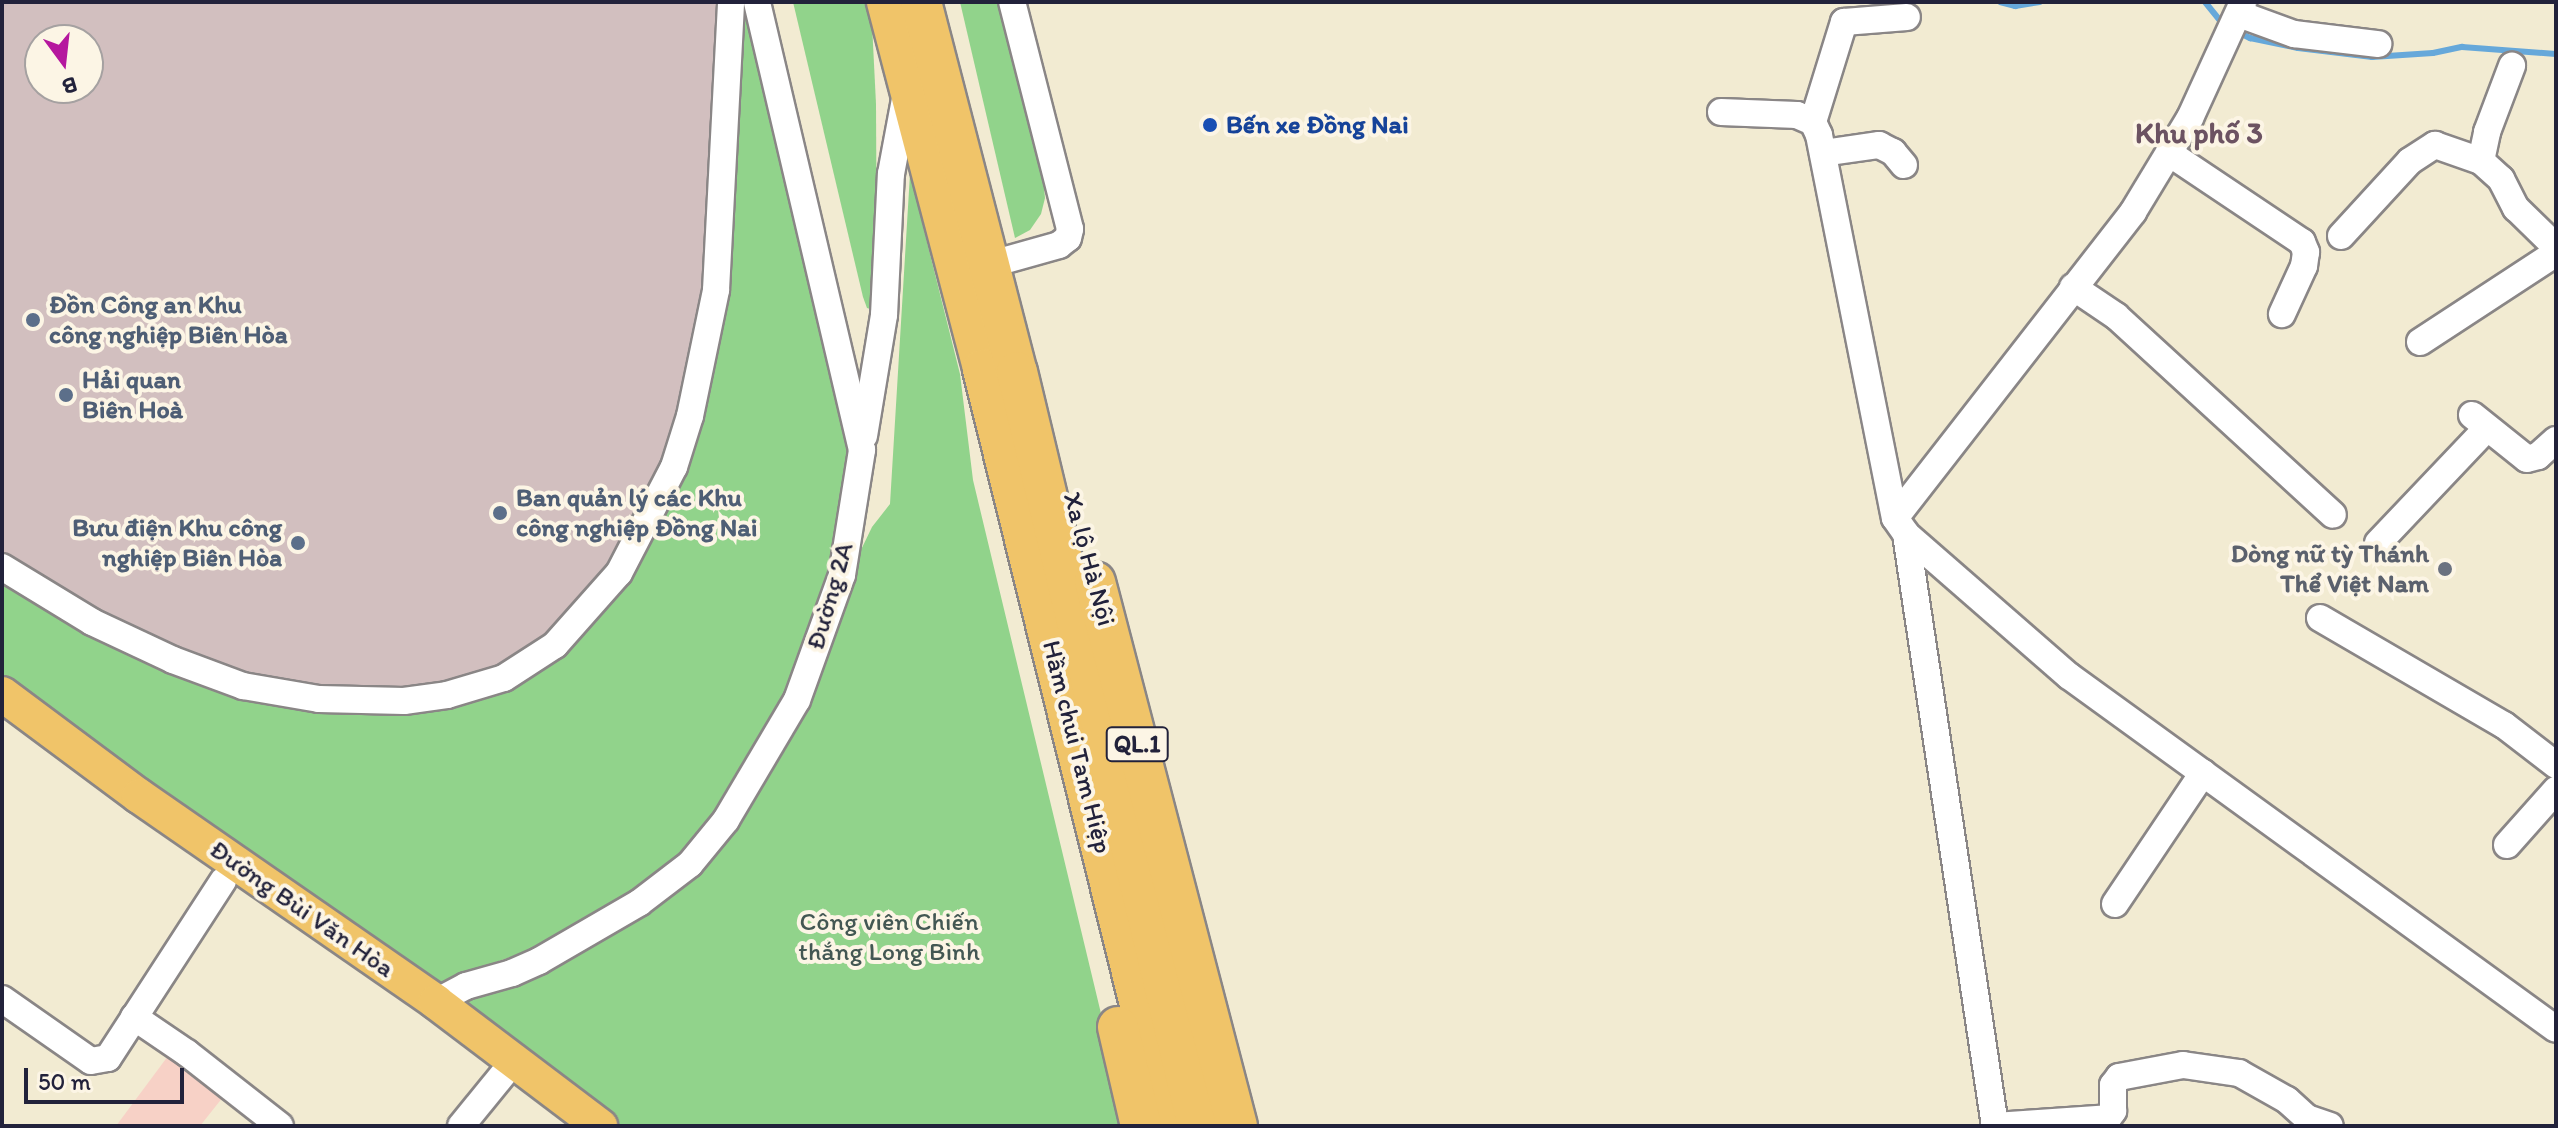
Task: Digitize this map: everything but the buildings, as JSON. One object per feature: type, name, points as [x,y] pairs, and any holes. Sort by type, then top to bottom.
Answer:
[{"type":"highway","name":"Xa lộ Hà Nội","points":[[887,2],[907,86],[1000,370],[1038,397],[1054,426],[1237,1126]]},
{"type":"highway","name":"Xa lộ Hà Nội","points":[[921,2],[988,265],[1000,370],[975,405],[984,465],[1141,1126]]},
{"type":"highway","name":"Hầm chui Tam Hiệp","points":[[1000,370],[1170,1126]]},
{"type":"highway","name":"Hầm chui Tam Hiệp","points":[[1000,370],[1198,1126]]},
{"type":"main road","name":"Đường Bùi Văn Hòa","points":[[2,694],[426,1009],[508,1068],[600,1126]]},
{"type":"main road","name":"Đường Bùi Văn Hòa","points":[[2,721],[223,881],[426,1009]]},
{"type":"main road","name":"Đường Bùi Văn Hòa","points":[[508,1068],[570,1126]]},
{"type":"street","points":[[2,567],[92,622],[173,660],[243,686],[319,699],[404,701],[447,695],[504,678],[555,645],[619,573],[674,467],[690,416],[716,290],[731,2]]},
{"type":"street","name":"Đường 2A","points":[[426,1009],[466,986],[525,967],[639,903],[690,864],[726,820],[797,700],[842,575],[862,450],[757,2]]},
{"type":"street","points":[[988,265],[1059,245],[1068,238],[1070,229],[1012,2]]},
{"type":"street","points":[[1900,526],[2073,287],[2133,212],[2169,153],[2241,8],[2294,34],[2378,44]]},
{"type":"street","points":[[1907,17],[1844,22],[1813,122],[1823,153],[1900,526],[1995,1126],[2108,1118],[2113,1111],[2113,1085],[2119,1077],[2183,1065],[2239,1073],[2287,1100],[2307,1118],[2330,1126]]},
{"type":"street","points":[[2481,161],[2487,132],[2512,66]]},
{"type":"street","points":[[862,450],[884,315],[891,174],[907,86]]},
{"type":"street","points":[[1721,112],[1797,115],[1813,122]]},
{"type":"street","points":[[1823,153],[1879,145],[1893,152],[1904,165]]},
{"type":"street","points":[[2341,236],[2410,161],[2435,145],[2481,161],[2501,179],[2516,208],[2556,250],[2420,342]]},
{"type":"street","points":[[2169,153],[2302,242],[2306,252],[2304,266],[2282,314]]},
{"type":"street","points":[[2073,287],[2116,316],[2333,515]]},
{"type":"street","points":[[2378,543],[2480,421],[2527,459],[2538,456],[2556,440]]},
{"type":"street","points":[[1900,526],[2069,676],[2556,1029]]},
{"type":"street","points":[[2320,618],[2504,725],[2556,765]]},
{"type":"street","points":[[2115,904],[2203,773]]},
{"type":"street","points":[[2507,845],[2556,790]]},
{"type":"street","points":[[2,999],[91,1061],[100,1062],[108,1058],[223,881]]},
{"type":"street","points":[[134,1017],[187,1053],[280,1126]]},
{"type":"street","points":[[461,1126],[508,1068]]},
{"type":"shaded area","points":[[2,2],[726,2],[710,316],[670,460],[637,532],[576,613],[512,667],[445,690],[277,688],[169,653],[2,562]]},
{"type":"shaded area","points":[[171,1052],[227,1092],[200,1126],[116,1126]]},
{"type":"green space","points":[[736,2],[749,2],[849,450],[829,574],[786,694],[715,814],[681,855],[633,892],[532,950],[463,973],[437,988],[2,679],[2,573],[114,643],[359,706],[518,675],[644,538],[719,317]]},
{"type":"green space","points":[[793,2],[866,2],[872,24],[876,104],[877,307],[873,310],[867,308],[863,297]]},
{"type":"green space","points":[[960,2],[1002,2],[1040,145],[1045,198],[1041,214],[1030,230],[1015,238]]},
{"type":"green space","name":"Công viên Chiến thắng Long Bình","points":[[910,174],[960,374],[973,480],[1128,1126],[620,1126],[458,1004],[644,914],[699,872],[854,579],[859,554],[872,527],[890,504]]},
{"type":"waterway","points":[[2000,2],[2015,6],[2040,2]]},
{"type":"waterway","points":[[2205,2],[2223,24]]},
{"type":"waterway","points":[[2236,31],[2250,38],[2298,48],[2372,57],[2433,53],[2462,47],[2556,54]]},
{"type":"place","name":"Bến xe Đồng Nai","points":[[1210,125]]},
{"type":"place","name":"Đồn Công an Khu công nghiệp Biên Hòa","points":[[33,320]]},
{"type":"place","name":"Hải quan Biên Hoà","points":[[66,395]]},
{"type":"place","name":"Ban quản lý các Khu công nghiệp Đồng Nai","points":[[500,513]]},
{"type":"place","name":"Bưu điện Khu công nghiệp Biên Hòa","points":[[298,543]]},
{"type":"place","name":"Dòng nữ tỳ Thánh Thể Việt Nam","points":[[2445,569]]},
{"type":"district","name":"Khu phố 3","points":[[2199,133]]}]
